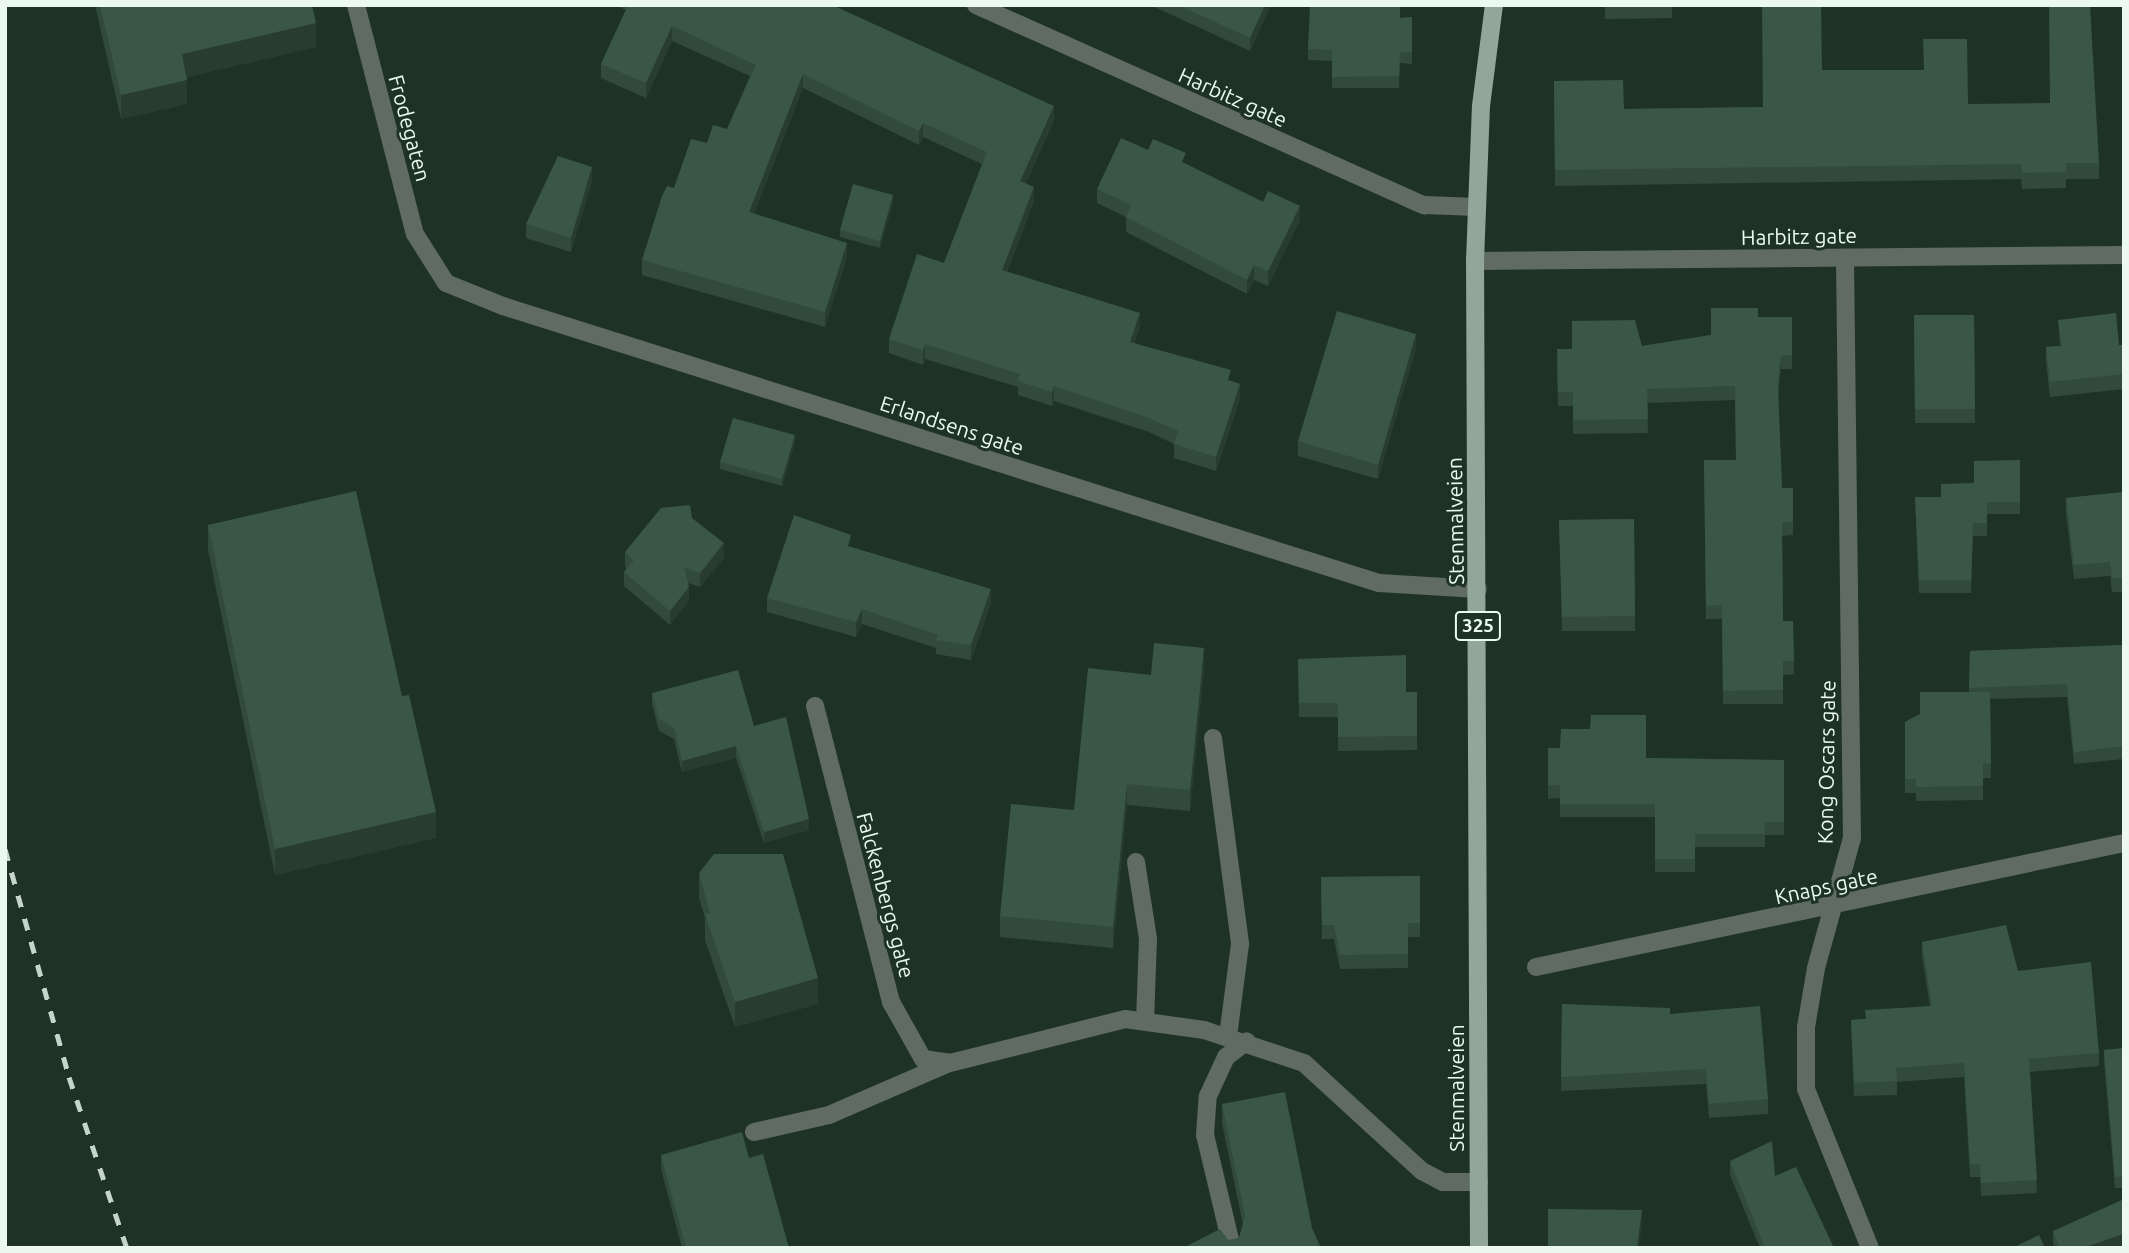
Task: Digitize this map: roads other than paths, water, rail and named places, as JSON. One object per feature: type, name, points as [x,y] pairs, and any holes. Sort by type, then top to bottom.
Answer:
[{"type":"main road","name":"Stenmalveien","points":[[1479,1248],[1475,261],[1494,5]]},
{"type":"street","name":"Frodegaten","points":[[356,5],[427,260]]},
{"type":"street","name":"Harbitz gate","points":[[976,5],[1424,205],[1477,207]]},
{"type":"street","name":"Harbitz gate","points":[[1475,261],[2124,255]]},
{"type":"street","name":"Kong Oscars gate","points":[[1845,259],[1852,838],[1806,1027],[1806,1089],[1870,1248]]},
{"type":"street","name":"Erlandsens gate","points":[[427,260],[446,283],[503,306],[1379,583],[1478,589]]},
{"type":"street","name":"Falckenbergs gate","points":[[815,706],[891,1002],[913,1051],[938,1065],[950,1063]]},
{"type":"street","points":[[1213,738],[1240,944],[1228,1036]]},
{"type":"street","name":"Knaps gate","points":[[1536,967],[1835,908],[2124,843]]},
{"type":"street","points":[[1136,862],[1148,939],[1145,1020]]},
{"type":"street","points":[[754,1132],[829,1115],[950,1063],[1020,1042],[1145,1020],[1228,1036],[1286,1053],[1323,1077],[1422,1171],[1443,1182],[1479,1182]]},
{"type":"street","points":[[1232,1248],[1205,1135],[1209,1096],[1226,1058],[1247,1041]]},
{"type":"railway","points":[[5,849],[69,1077],[127,1248]]}]
